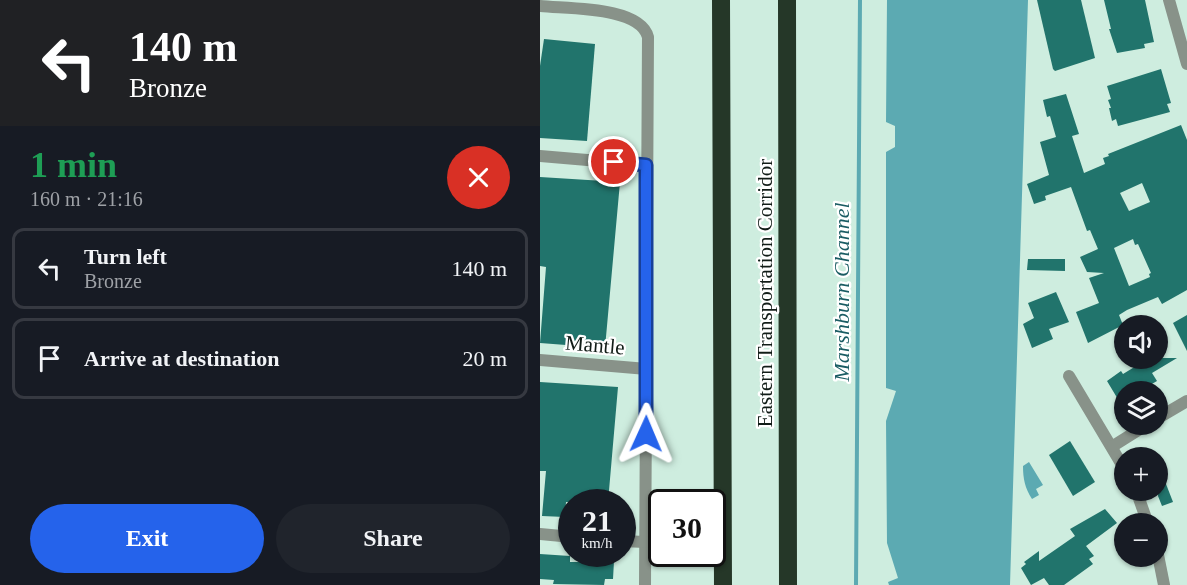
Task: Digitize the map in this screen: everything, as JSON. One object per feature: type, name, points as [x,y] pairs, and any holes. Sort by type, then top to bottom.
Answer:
[{"type":"highway","name":"Eastern Transportation Corridor","points":[[721,0],[723,585]]},
{"type":"highway","name":"Eastern Transportation Corridor","points":[[787,0],[788,585]]},
{"type":"street","points":[[1169,0],[1187,64]]},
{"type":"street","points":[[540,6],[621,14],[640,22],[648,37],[645,585]]},
{"type":"street","points":[[540,156],[646,165]]},
{"type":"street","name":"Mantle","points":[[540,360],[647,369]]},
{"type":"street","points":[[1069,376],[1113,446],[1130,435]]},
{"type":"street","points":[[1168,412],[1187,401]]},
{"type":"street","points":[[540,534],[558,536]]},
{"type":"street","points":[[636,542],[645,542]]},
{"type":"street","points":[[1160,567],[1164,585]]},
{"type":"water","points":[[887,0],[1028,0],[1010,585],[889,585],[888,582],[898,578],[887,543],[886,421],[896,391],[886,388],[886,152],[895,147],[895,126],[886,122]]},
{"type":"water","points":[[1029,462],[1043,485],[1036,489],[1039,495],[1032,499],[1023,475],[1023,466]]},
{"type":"building","points":[[1037,0],[1081,0],[1095,58],[1055,71],[1053,69]]},
{"type":"building","points":[[1104,0],[1145,0],[1154,42],[1144,44],[1145,48],[1117,53],[1109,29],[1111,29]]},
{"type":"building","points":[[544,39],[595,44],[587,141],[540,138],[540,66]]},
{"type":"building","points":[[1161,69],[1171,103],[1167,104],[1170,112],[1118,126],[1116,119],[1112,121],[1108,100],[1111,99],[1107,86]]},
{"type":"building","points":[[1066,94],[1079,134],[1072,136],[1084,173],[1105,164],[1103,158],[1109,156],[1108,154],[1181,125],[1187,140],[1187,290],[1162,304],[1158,297],[1119,315],[1114,315],[1114,330],[1088,343],[1076,312],[1099,303],[1089,278],[1104,273],[1087,272],[1080,257],[1098,249],[1090,230],[1087,231],[1071,187],[1045,196],[1046,200],[1034,204],[1027,184],[1049,175],[1040,142],[1056,137],[1050,116],[1047,117],[1043,100]],"holes":[[[1142,183],[1150,202],[1129,211],[1120,193]],[[1133,239],[1135,245],[1138,244],[1151,273],[1150,277],[1129,286],[1114,248]]]},
{"type":"building","points":[[540,177],[620,182],[605,348],[540,343],[546,267],[540,266]]},
{"type":"building","points":[[1028,259],[1065,259],[1065,271],[1027,270]]},
{"type":"building","points":[[1056,292],[1069,322],[1049,329],[1053,339],[1032,348],[1023,324],[1034,318],[1028,303]]},
{"type":"building","points":[[1187,315],[1187,351],[1173,323]]},
{"type":"building","points":[[1168,358],[1177,358],[1168,363]]},
{"type":"building","points":[[1131,369],[1159,369],[1152,373],[1157,381],[1114,381],[1114,393],[1107,381],[1121,371],[1123,374]]},
{"type":"building","points":[[540,382],[618,387],[609,489],[558,489],[558,517],[542,516],[546,471],[540,471]]},
{"type":"building","points":[[1070,441],[1095,482],[1073,496],[1049,455]]},
{"type":"building","points":[[1168,489],[1173,502],[1162,506],[1160,501],[1168,501]]},
{"type":"building","points":[[1105,509],[1114,520],[1114,525],[1086,546],[1094,556],[1089,559],[1093,564],[1064,585],[1049,585],[1044,578],[1031,585],[1021,568],[1026,564],[1024,562],[1039,551],[1039,561],[1075,536],[1070,529]]},
{"type":"building","points":[[540,554],[558,555],[558,567],[614,567],[613,579],[605,579],[604,585],[553,584],[554,580],[540,579]]},
{"type":"waterway","name":"Marshburn Channel","points":[[856,585],[860,0]]},
{"type":"route","points":[[614,162],[646,165],[646,434]]}]
